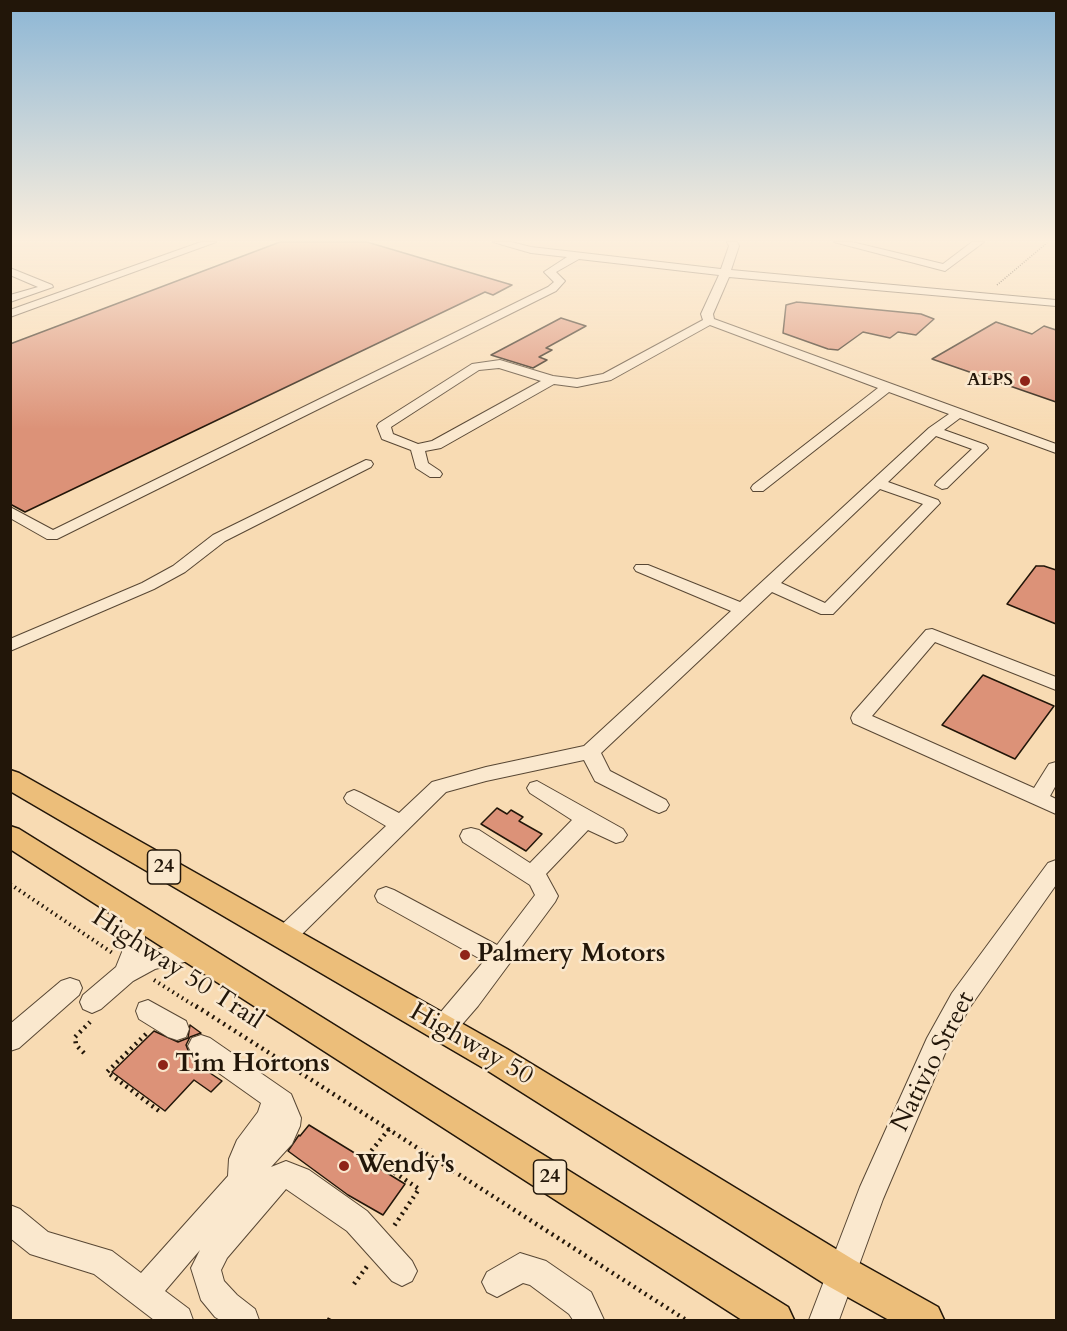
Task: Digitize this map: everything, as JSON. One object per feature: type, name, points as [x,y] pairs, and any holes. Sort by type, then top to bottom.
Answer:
[{"type":"main road","name":"Highway 50","points":[[10,779],[609,1127],[841,1273],[926,1320]]},
{"type":"main road","name":"24","points":[[18,844],[194,951],[775,1320]]},
{"type":"street","points":[[10,314],[38,304]]},
{"type":"street","points":[[10,511],[52,536],[521,304]]},
{"type":"street","points":[[709,321],[707,314],[711,304]]},
{"type":"street","points":[[552,380],[436,445],[417,448],[387,436],[384,426],[476,367],[500,364],[552,380],[577,382],[607,377],[709,321],[1056,449]]},
{"type":"street","points":[[758,488],[887,387]]},
{"type":"street","points":[[284,937],[439,787],[486,774],[590,752],[934,431],[959,413]]},
{"type":"street","points":[[934,431],[981,448],[942,485]]},
{"type":"street","points":[[417,448],[421,465],[435,474]]},
{"type":"street","points":[[10,646],[148,586],[179,568],[219,538],[366,464]]},
{"type":"street","points":[[768,585],[827,610],[933,503],[878,483]]},
{"type":"street","points":[[642,568],[742,609]]},
{"type":"street","points":[[1056,684],[932,633],[860,718],[1047,803],[1056,769]]},
{"type":"street","points":[[590,752],[602,776],[659,805]]},
{"type":"street","points":[[537,788],[585,819],[616,835]]},
{"type":"street","points":[[354,798],[400,824]]},
{"type":"street","points":[[532,875],[585,819]]},
{"type":"street","points":[[443,1029],[469,999],[547,896],[538,879],[471,836]]},
{"type":"street","name":"Nativio Street","points":[[824,1320],[870,1197],[936,1046],[961,1000],[1056,868]]},
{"type":"street","points":[[386,896],[500,958]]},
{"type":"street","points":[[127,909],[133,922],[135,936],[130,968]]},
{"type":"street","points":[[92,1002],[130,968],[161,956],[194,951]]},
{"type":"street","points":[[10,1040],[70,988]]},
{"type":"street","points":[[144,1292],[282,1135],[287,1126],[286,1110],[275,1098],[201,1046]]},
{"type":"street","points":[[244,1320],[226,1306],[212,1289],[206,1268],[217,1248],[274,1180],[286,1175],[299,1180],[357,1221],[402,1271]]},
{"type":"street","points":[[10,1219],[40,1245],[102,1261],[178,1320]]},
{"type":"street","points":[[497,1282],[520,1268],[536,1271],[580,1303],[589,1320]]},
{"type":"path","name":"Highway 50 Trail","points":[[10,884],[130,968],[389,1129],[686,1320]]},
{"type":"path","points":[[159,1022],[107,1072],[159,1111]]},
{"type":"path","points":[[388,1236],[419,1189],[368,1155],[389,1129]]},
{"type":"path","points":[[354,1284],[370,1261]]},
{"type":"building","points":[[116,304],[460,304],[25,512],[10,504],[10,344]]},
{"type":"building","points":[[819,304],[921,314],[934,319],[916,335],[898,332],[890,338],[863,332],[838,350],[828,349],[783,333],[786,305]]},
{"type":"building","points":[[561,318],[586,326],[546,348],[552,350],[539,357],[547,360],[533,368],[491,355]]},
{"type":"building","name":"ALPS","points":[[996,322],[1032,334],[1044,326],[1056,330],[1056,402],[932,359]]},
{"type":"building","points":[[1036,566],[1056,570],[1056,624],[1007,604]]},
{"type":"building","points":[[983,675],[1054,706],[1015,759],[942,725]]},
{"type":"building","points":[[497,808],[507,814],[511,810],[523,817],[519,821],[542,834],[526,851],[481,824]]},
{"type":"building","name":"Tim Hortons","points":[[190,1025],[201,1033],[190,1037],[186,1045],[190,1055],[206,1067],[204,1069],[222,1081],[211,1092],[194,1080],[165,1111],[112,1072],[154,1031],[178,1042],[188,1038]]},
{"type":"building","name":"Wendy's","points":[[309,1125],[405,1184],[383,1215],[348,1195],[288,1151]]},
{"type":"place","name":"ALPS","points":[[1025,381]]},
{"type":"place","name":"Palmery Motors","points":[[465,955]]},
{"type":"place","name":"Tim Hortons","points":[[163,1065]]},
{"type":"place","name":"Wendy's","points":[[344,1166]]}]
